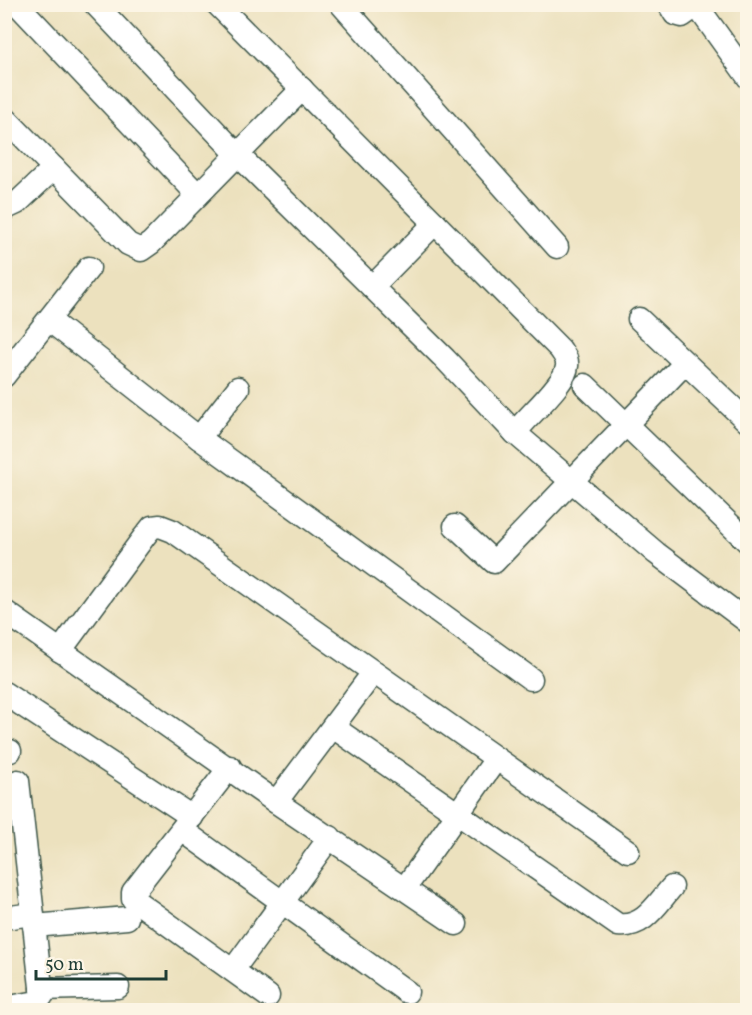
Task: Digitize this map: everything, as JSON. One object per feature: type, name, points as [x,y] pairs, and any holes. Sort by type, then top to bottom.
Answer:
[{"type":"street","points":[[17,4],[198,195]]},
{"type":"street","points":[[95,4],[237,154],[515,433],[656,553],[747,622]]},
{"type":"street","points":[[217,4],[567,359],[567,369],[561,381],[515,433]]},
{"type":"street","points":[[341,4],[557,247]]},
{"type":"street","points":[[669,4],[675,14],[682,16],[698,5],[747,77]]},
{"type":"street","points":[[4,117],[128,244],[141,250],[302,89]]},
{"type":"street","points":[[4,209],[17,202],[54,168]]},
{"type":"street","points":[[372,288],[435,223]]},
{"type":"street","points":[[4,376],[89,268]]},
{"type":"street","points":[[639,319],[747,422]]},
{"type":"street","points":[[49,320],[199,438],[531,678]]},
{"type":"street","points":[[455,526],[494,562],[685,363]]},
{"type":"street","points":[[585,385],[747,542]]},
{"type":"street","points":[[199,438],[238,388]]},
{"type":"street","points":[[60,651],[148,532],[152,527],[160,526],[173,531],[628,851]]},
{"type":"street","points":[[4,611],[230,767],[276,802],[456,924]]},
{"type":"street","points":[[276,802],[373,673]]},
{"type":"street","points":[[4,693],[187,823],[283,904],[407,992]]},
{"type":"street","points":[[333,727],[618,925],[630,926],[642,922],[672,887]]},
{"type":"street","points":[[405,888],[496,759]]},
{"type":"street","points":[[230,767],[133,892],[133,899],[268,996]]},
{"type":"street","points":[[4,1008],[37,1002],[42,996],[33,920],[14,829],[18,781]]},
{"type":"street","points":[[233,970],[330,837]]},
{"type":"street","points":[[4,918],[33,920],[127,918]]},
{"type":"street","points":[[41,988],[118,987]]}]
